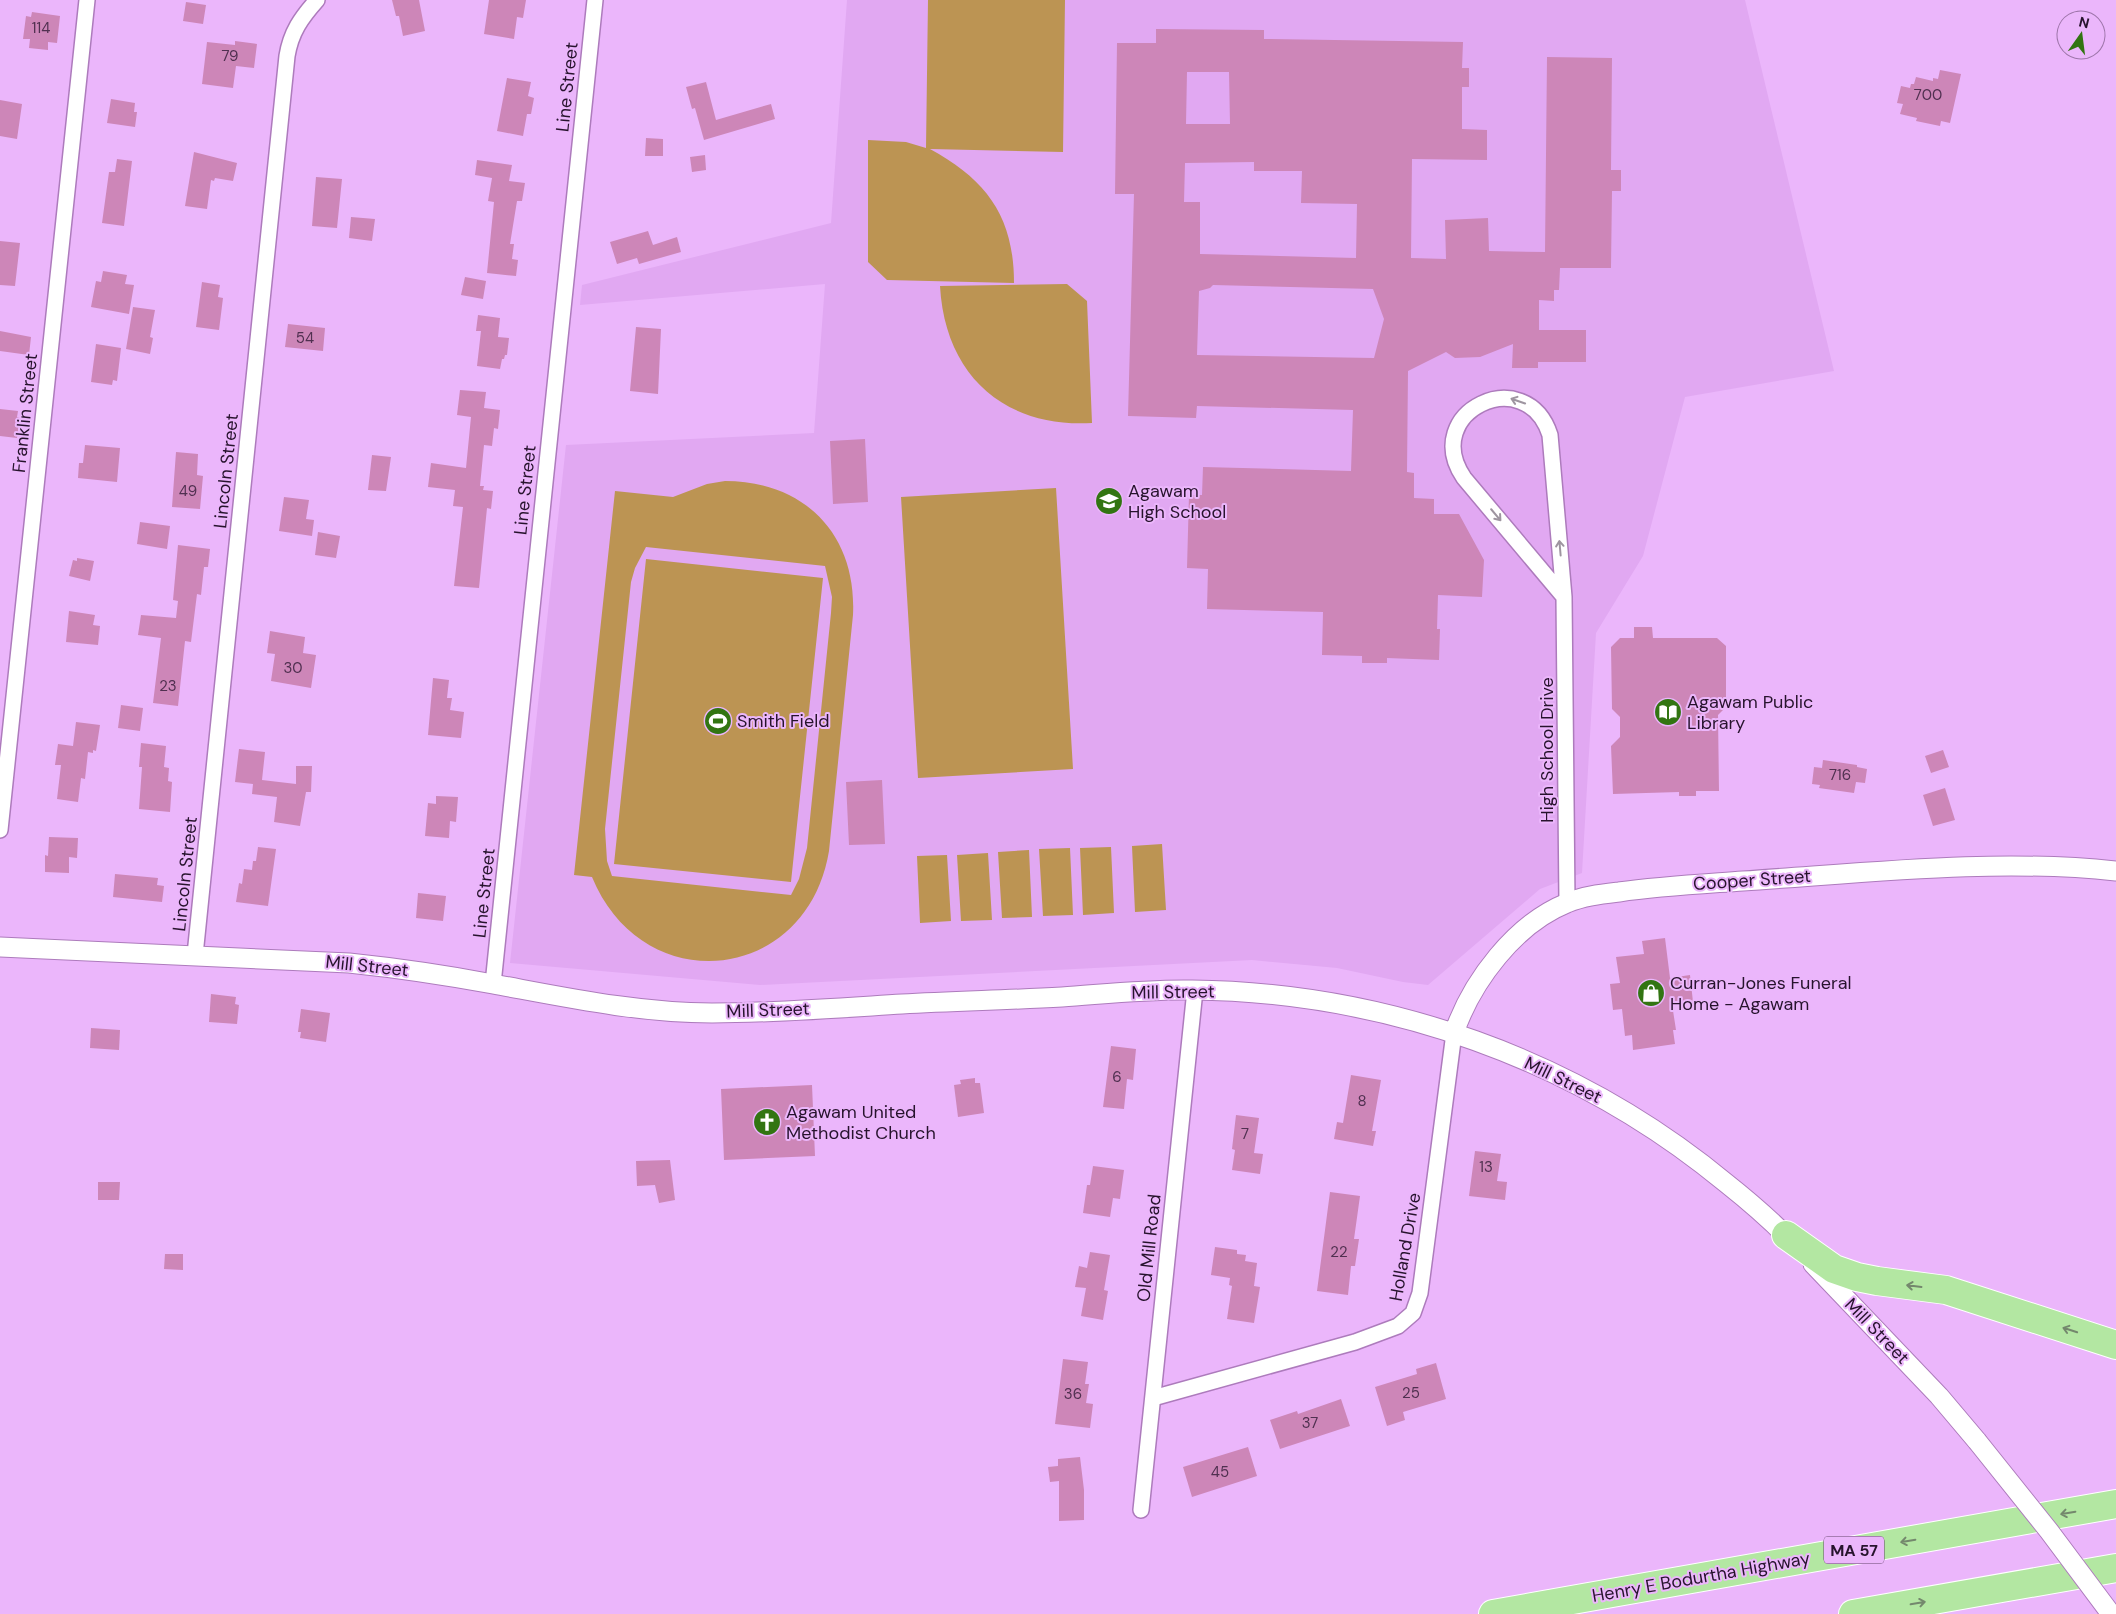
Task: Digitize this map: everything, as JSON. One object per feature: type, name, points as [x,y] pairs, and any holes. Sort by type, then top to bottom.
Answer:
[{"type":"highway","points":[[1786,1235],[1834,1269],[1856,1277],[1946,1290],[2116,1345]]},
{"type":"highway","name":"Henry E Bodurtha Highway","points":[[1493,1614],[2116,1504]]},
{"type":"highway","points":[[1853,1614],[2116,1568]]},
{"type":"highway","points":[[1960,1614],[2116,1577]]},
{"type":"street","name":"Franklin Street","points":[[0,830],[87,0]]},
{"type":"street","name":"Lincoln Street","points":[[195,955],[287,56],[292,34],[297,24],[317,0]]},
{"type":"street","name":"Line Street","points":[[493,984],[595,0]]},
{"type":"street","name":"High School Drive","points":[[1564,597],[1464,478],[1457,465],[1454,451],[1457,429],[1469,411],[1486,401],[1506,398],[1519,401],[1537,412],[1548,429],[1551,442],[1564,597],[1567,903]]},
{"type":"street","name":"Cooper Street","points":[[1454,1033],[1466,1003],[1513,940],[1539,918],[1567,903],[1593,896],[1660,887],[1880,872],[2028,865],[2116,871]]},
{"type":"street","name":"Mill Street","points":[[0,947],[349,963],[402,969],[594,1002],[711,1013],[1195,990],[1292,997],[1341,1004],[1388,1014],[1454,1033],[1556,1074],[1635,1117],[1669,1139],[1709,1169],[1786,1235],[1938,1396],[1977,1441],[2049,1531],[2111,1614]]},
{"type":"street","name":"Old Mill Road","points":[[1142,1510],[1195,990]]},
{"type":"street","name":"Holland Drive","points":[[1153,1398],[1355,1342],[1398,1326],[1413,1312],[1420,1293],[1454,1033]]},
{"type":"shaded area","name":"Agawam High School","points":[[847,0],[1745,0],[1834,371],[1685,397],[1643,556],[1596,633],[1582,873],[1540,889],[1428,985],[1403,982],[1337,968],[1252,960],[760,985],[510,963],[566,445],[814,433],[825,284],[580,305],[582,285],[831,223]]},
{"type":"shaded area","points":[[928,0],[1065,0],[1063,152],[930,149],[967,174],[982,188],[993,203],[1009,239],[1013,260],[1014,283],[887,280],[868,262],[868,140],[906,142],[926,148]]},
{"type":"shaded area","points":[[1067,284],[1087,301],[1092,423],[1060,422],[1032,416],[1007,405],[985,390],[967,370],[953,346],[944,318],[940,286]]},
{"type":"shaded area","points":[[725,481],[754,483],[779,491],[802,502],[820,518],[835,537],[846,560],[852,586],[853,615],[829,851],[815,895],[790,929],[758,950],[721,960],[684,958],[647,944],[616,917],[592,877],[574,875],[615,491],[673,497],[707,484]],"holes":[[[646,547],[825,566],[832,597],[831,613],[807,848],[799,879],[791,895],[612,876],[607,861],[605,829],[631,582],[635,568]]]},
{"type":"shaded area","points":[[1056,488],[1073,769],[918,778],[901,497]]},
{"type":"shaded area","name":"Smith Field","points":[[646,559],[823,578],[791,882],[614,864]]},
{"type":"shaded area","points":[[1162,844],[1166,910],[1135,912],[1132,846]]},
{"type":"shaded area","points":[[1111,847],[1114,913],[1083,915],[1080,848]]},
{"type":"shaded area","points":[[1070,848],[1073,915],[1043,916],[1039,849]]},
{"type":"shaded area","points":[[1029,850],[1032,917],[1002,918],[998,852]]},
{"type":"shaded area","points":[[988,853],[992,920],[961,921],[957,855]]},
{"type":"shaded area","points":[[947,855],[951,921],[920,923],[917,856]]},
{"type":"building","points":[[392,0],[419,0],[425,31],[403,36],[399,16],[396,16]]},
{"type":"building","points":[[489,0],[526,0],[523,18],[517,17],[514,39],[484,34]]},
{"type":"building","points":[[186,2],[206,5],[203,24],[183,21]]},
{"type":"building","points":[[32,12],[60,16],[57,43],[48,42],[48,50],[29,48],[30,39],[23,39],[26,16],[31,17]]},
{"type":"building","name":"Agawam High School","points":[[1156,29],[1264,30],[1264,39],[1463,42],[1462,68],[1469,68],[1469,87],[1462,87],[1462,129],[1487,130],[1487,160],[1412,159],[1411,258],[1446,259],[1445,220],[1488,218],[1489,251],[1545,252],[1547,57],[1612,58],[1611,170],[1621,170],[1621,191],[1612,191],[1611,268],[1560,268],[1559,290],[1554,290],[1554,301],[1539,300],[1539,330],[1586,330],[1586,362],[1538,362],[1538,368],[1512,368],[1513,344],[1480,357],[1455,358],[1446,352],[1408,371],[1407,472],[1414,473],[1414,498],[1434,499],[1434,514],[1459,514],[1484,560],[1482,597],[1438,595],[1437,629],[1440,629],[1439,660],[1387,658],[1387,663],[1362,663],[1362,656],[1322,655],[1323,612],[1207,609],[1208,569],[1187,568],[1189,495],[1202,495],[1203,467],[1351,471],[1353,410],[1197,406],[1196,418],[1128,416],[1134,194],[1115,194],[1117,43],[1156,43]],"holes":[[[1187,72],[1229,72],[1230,124],[1186,124]],[[1254,162],[1254,171],[1302,171],[1301,203],[1357,204],[1356,258],[1200,254],[1200,202],[1184,202],[1185,163]],[[1213,285],[1373,289],[1384,319],[1374,358],[1197,355],[1199,291],[1210,288]]]},
{"type":"building","points":[[235,41],[257,44],[254,68],[236,66],[233,88],[202,84],[207,42],[235,45]]},
{"type":"building","points":[[1940,70],[1961,74],[1950,123],[1941,121],[1940,126],[1916,121],[1917,118],[1900,114],[1903,104],[1897,103],[1901,86],[1910,88],[1911,84],[1914,84],[1916,77],[1933,81],[1933,78],[1938,79]]},
{"type":"building","points":[[507,78],[531,82],[528,96],[534,98],[531,114],[527,114],[523,136],[497,131]]},
{"type":"building","points":[[706,82],[716,120],[771,104],[775,119],[704,140],[695,108],[692,109],[686,87]]},
{"type":"building","points":[[111,99],[135,103],[134,112],[137,112],[135,127],[107,123]]},
{"type":"building","points":[[0,100],[22,104],[17,139],[0,136]]},
{"type":"building","points":[[646,138],[663,139],[663,156],[645,156]]},
{"type":"building","points":[[194,152],[237,163],[233,181],[215,178],[214,181],[211,180],[207,209],[185,206]]},
{"type":"building","points":[[705,155],[706,170],[692,172],[690,157]]},
{"type":"building","points":[[117,159],[132,161],[124,226],[102,223],[109,172],[115,172]]},
{"type":"building","points":[[477,160],[512,165],[509,181],[525,183],[522,201],[517,201],[510,244],[514,244],[512,259],[518,260],[516,276],[487,273],[494,202],[488,201],[492,178],[475,175]]},
{"type":"building","points":[[316,177],[342,179],[337,228],[312,226]]},
{"type":"building","points":[[351,217],[375,219],[372,241],[349,238]]},
{"type":"building","points":[[648,231],[653,245],[677,237],[681,252],[639,264],[637,258],[617,264],[610,242]]},
{"type":"building","points":[[0,241],[20,243],[15,286],[0,285]]},
{"type":"building","points":[[103,271],[127,275],[125,284],[134,285],[129,314],[91,307],[96,281],[101,282]]},
{"type":"building","points":[[465,277],[486,281],[483,299],[461,295]]},
{"type":"building","points":[[202,282],[220,285],[218,297],[223,298],[219,330],[196,327]]},
{"type":"building","points":[[133,307],[155,310],[150,337],[153,338],[150,354],[126,349]]},
{"type":"building","points":[[478,315],[500,318],[498,337],[509,338],[507,355],[502,359],[500,369],[477,366],[481,331],[476,331]]},
{"type":"building","points":[[288,324],[325,328],[323,351],[285,347]]},
{"type":"building","points":[[636,327],[661,329],[658,394],[630,391]]},
{"type":"building","points":[[0,331],[31,337],[29,355],[0,351]]},
{"type":"building","points":[[96,344],[121,348],[117,381],[113,380],[112,385],[91,382]]},
{"type":"building","points":[[460,390],[486,392],[484,408],[500,410],[498,429],[494,428],[492,446],[484,445],[480,486],[484,486],[483,490],[493,491],[491,509],[487,508],[479,588],[454,586],[463,507],[453,506],[455,490],[428,487],[431,463],[466,468],[471,417],[457,415]]},
{"type":"building","points":[[0,409],[18,411],[17,417],[20,418],[17,438],[0,436]]},
{"type":"building","points":[[865,439],[868,502],[833,504],[830,441]]},
{"type":"building","points":[[85,445],[120,448],[117,482],[78,478],[79,463],[83,463]]},
{"type":"building","points":[[176,452],[198,454],[197,475],[203,476],[200,509],[172,507]]},
{"type":"building","points":[[372,455],[391,457],[386,491],[368,490]]},
{"type":"building","points":[[284,497],[309,500],[306,519],[314,520],[312,536],[279,531]]},
{"type":"building","points":[[140,522],[170,526],[167,549],[137,544]]},
{"type":"building","points":[[318,532],[340,536],[336,558],[315,555]]},
{"type":"building","points":[[178,545],[210,549],[208,567],[204,567],[201,595],[197,594],[191,642],[185,641],[178,706],[153,703],[161,638],[138,635],[141,615],[176,618],[178,601],[173,600]]},
{"type":"building","points":[[77,558],[94,561],[90,581],[69,576],[73,560],[77,561]]},
{"type":"building","points":[[69,611],[95,615],[93,625],[100,626],[98,645],[66,642]]},
{"type":"building","name":"Agawam Public Library","points":[[1634,627],[1652,627],[1653,638],[1717,638],[1726,646],[1726,707],[1718,715],[1719,791],[1696,791],[1696,796],[1679,796],[1679,792],[1613,794],[1611,746],[1620,737],[1620,717],[1612,709],[1611,647],[1620,638],[1634,638]]},
{"type":"building","points":[[270,631],[305,637],[303,653],[316,655],[311,688],[271,681],[275,654],[267,653]]},
{"type":"building","points":[[433,678],[449,680],[447,698],[452,698],[450,710],[464,712],[461,738],[428,735]]},
{"type":"building","points":[[121,705],[143,708],[140,731],[118,728]]},
{"type":"building","points":[[76,722],[100,725],[96,751],[93,750],[93,753],[88,752],[85,779],[81,778],[78,802],[57,799],[61,765],[55,765],[58,744],[73,746]]},
{"type":"building","points":[[141,743],[166,746],[164,767],[169,768],[168,781],[172,782],[170,812],[139,809],[142,767],[139,767]]},
{"type":"building","points":[[239,749],[265,752],[262,780],[296,784],[296,766],[312,766],[311,792],[306,792],[300,826],[274,822],[277,797],[252,794],[253,784],[235,782]]},
{"type":"building","points":[[1943,750],[1949,767],[1931,773],[1925,756]]},
{"type":"building","points":[[1823,760],[1857,765],[1857,767],[1867,769],[1865,783],[1856,782],[1854,793],[1819,788],[1820,785],[1812,784],[1814,767],[1822,768]]},
{"type":"building","points":[[882,780],[885,844],[849,845],[846,782]]},
{"type":"building","points":[[1945,788],[1955,820],[1933,826],[1923,795]]},
{"type":"building","points":[[436,796],[458,797],[456,822],[450,821],[449,838],[425,836],[428,803],[436,804]]},
{"type":"building","points":[[49,837],[78,838],[77,858],[69,857],[69,873],[45,872],[45,855],[48,856]]},
{"type":"building","points":[[258,847],[276,849],[268,906],[236,902],[239,883],[242,884],[244,869],[252,870],[253,861],[256,861]]},
{"type":"building","points":[[115,874],[158,878],[157,885],[164,886],[162,902],[113,897]]},
{"type":"building","points":[[418,893],[446,896],[443,921],[416,918]]},
{"type":"building","name":"Curran-Jones Funeral Home - Agawam","points":[[1665,938],[1670,978],[1690,975],[1693,1002],[1672,1004],[1676,1030],[1673,1030],[1675,1044],[1633,1050],[1632,1035],[1625,1036],[1622,1009],[1613,1010],[1610,984],[1620,983],[1616,957],[1644,954],[1642,941]]},
{"type":"building","points":[[211,994],[236,997],[235,1004],[239,1005],[237,1024],[209,1022]]},
{"type":"building","points":[[301,1009],[330,1013],[326,1042],[300,1038],[301,1032],[298,1032]]},
{"type":"building","points":[[91,1028],[120,1030],[119,1050],[90,1048]]},
{"type":"building","points":[[1111,1046],[1136,1049],[1133,1080],[1127,1079],[1124,1109],[1103,1107]]},
{"type":"building","points":[[1351,1075],[1381,1080],[1372,1131],[1376,1131],[1373,1146],[1334,1139],[1337,1122],[1343,1123]]},
{"type":"building","points":[[975,1078],[975,1083],[980,1083],[984,1113],[958,1117],[954,1085],[961,1084],[960,1080]]},
{"type":"building","points":[[812,1085],[815,1156],[724,1160],[721,1089]]},
{"type":"building","points":[[1236,1115],[1259,1118],[1254,1153],[1263,1154],[1260,1174],[1232,1170],[1235,1150],[1232,1149]]},
{"type":"building","points":[[1475,1151],[1501,1154],[1497,1181],[1507,1182],[1505,1200],[1469,1196]]},
{"type":"building","points":[[670,1160],[675,1200],[659,1203],[655,1185],[637,1186],[636,1161]]},
{"type":"building","points":[[1093,1166],[1124,1170],[1120,1199],[1113,1198],[1110,1217],[1083,1213],[1087,1185],[1090,1185]]},
{"type":"building","points":[[98,1182],[120,1182],[119,1200],[98,1200]]},
{"type":"building","points":[[1330,1192],[1360,1196],[1354,1239],[1359,1239],[1355,1266],[1351,1266],[1348,1295],[1317,1291]]},
{"type":"building","points":[[1215,1247],[1237,1250],[1237,1254],[1246,1255],[1245,1261],[1257,1263],[1254,1286],[1260,1287],[1254,1323],[1227,1319],[1232,1286],[1229,1285],[1230,1278],[1211,1275]]},
{"type":"building","points":[[1090,1252],[1110,1255],[1104,1290],[1108,1291],[1103,1320],[1081,1316],[1086,1288],[1075,1287],[1079,1266],[1087,1268]]},
{"type":"building","points":[[165,1254],[183,1254],[183,1270],[164,1269]]},
{"type":"building","points":[[1063,1359],[1088,1362],[1085,1384],[1089,1384],[1086,1403],[1093,1404],[1090,1428],[1055,1424]]},
{"type":"building","points":[[1436,1363],[1446,1399],[1403,1412],[1405,1420],[1387,1426],[1375,1387],[1417,1374],[1416,1369]]},
{"type":"building","points":[[1341,1399],[1350,1426],[1280,1449],[1270,1420],[1297,1411],[1298,1414]]},
{"type":"building","points":[[1248,1447],[1257,1476],[1192,1497],[1183,1467]]},
{"type":"building","points":[[1080,1457],[1084,1490],[1084,1520],[1059,1521],[1059,1481],[1050,1482],[1048,1467],[1058,1466],[1058,1459]]},
{"type":"place","name":"Agawam High School","points":[[1109,501]]},
{"type":"place","name":"Agawam Public Library","points":[[1668,712]]},
{"type":"place","name":"Smith Field","points":[[718,721]]},
{"type":"place","name":"Curran-Jones Funeral Home - Agawam","points":[[1651,993]]},
{"type":"place","name":"Agawam United Methodist Church","points":[[767,1122]]}]
